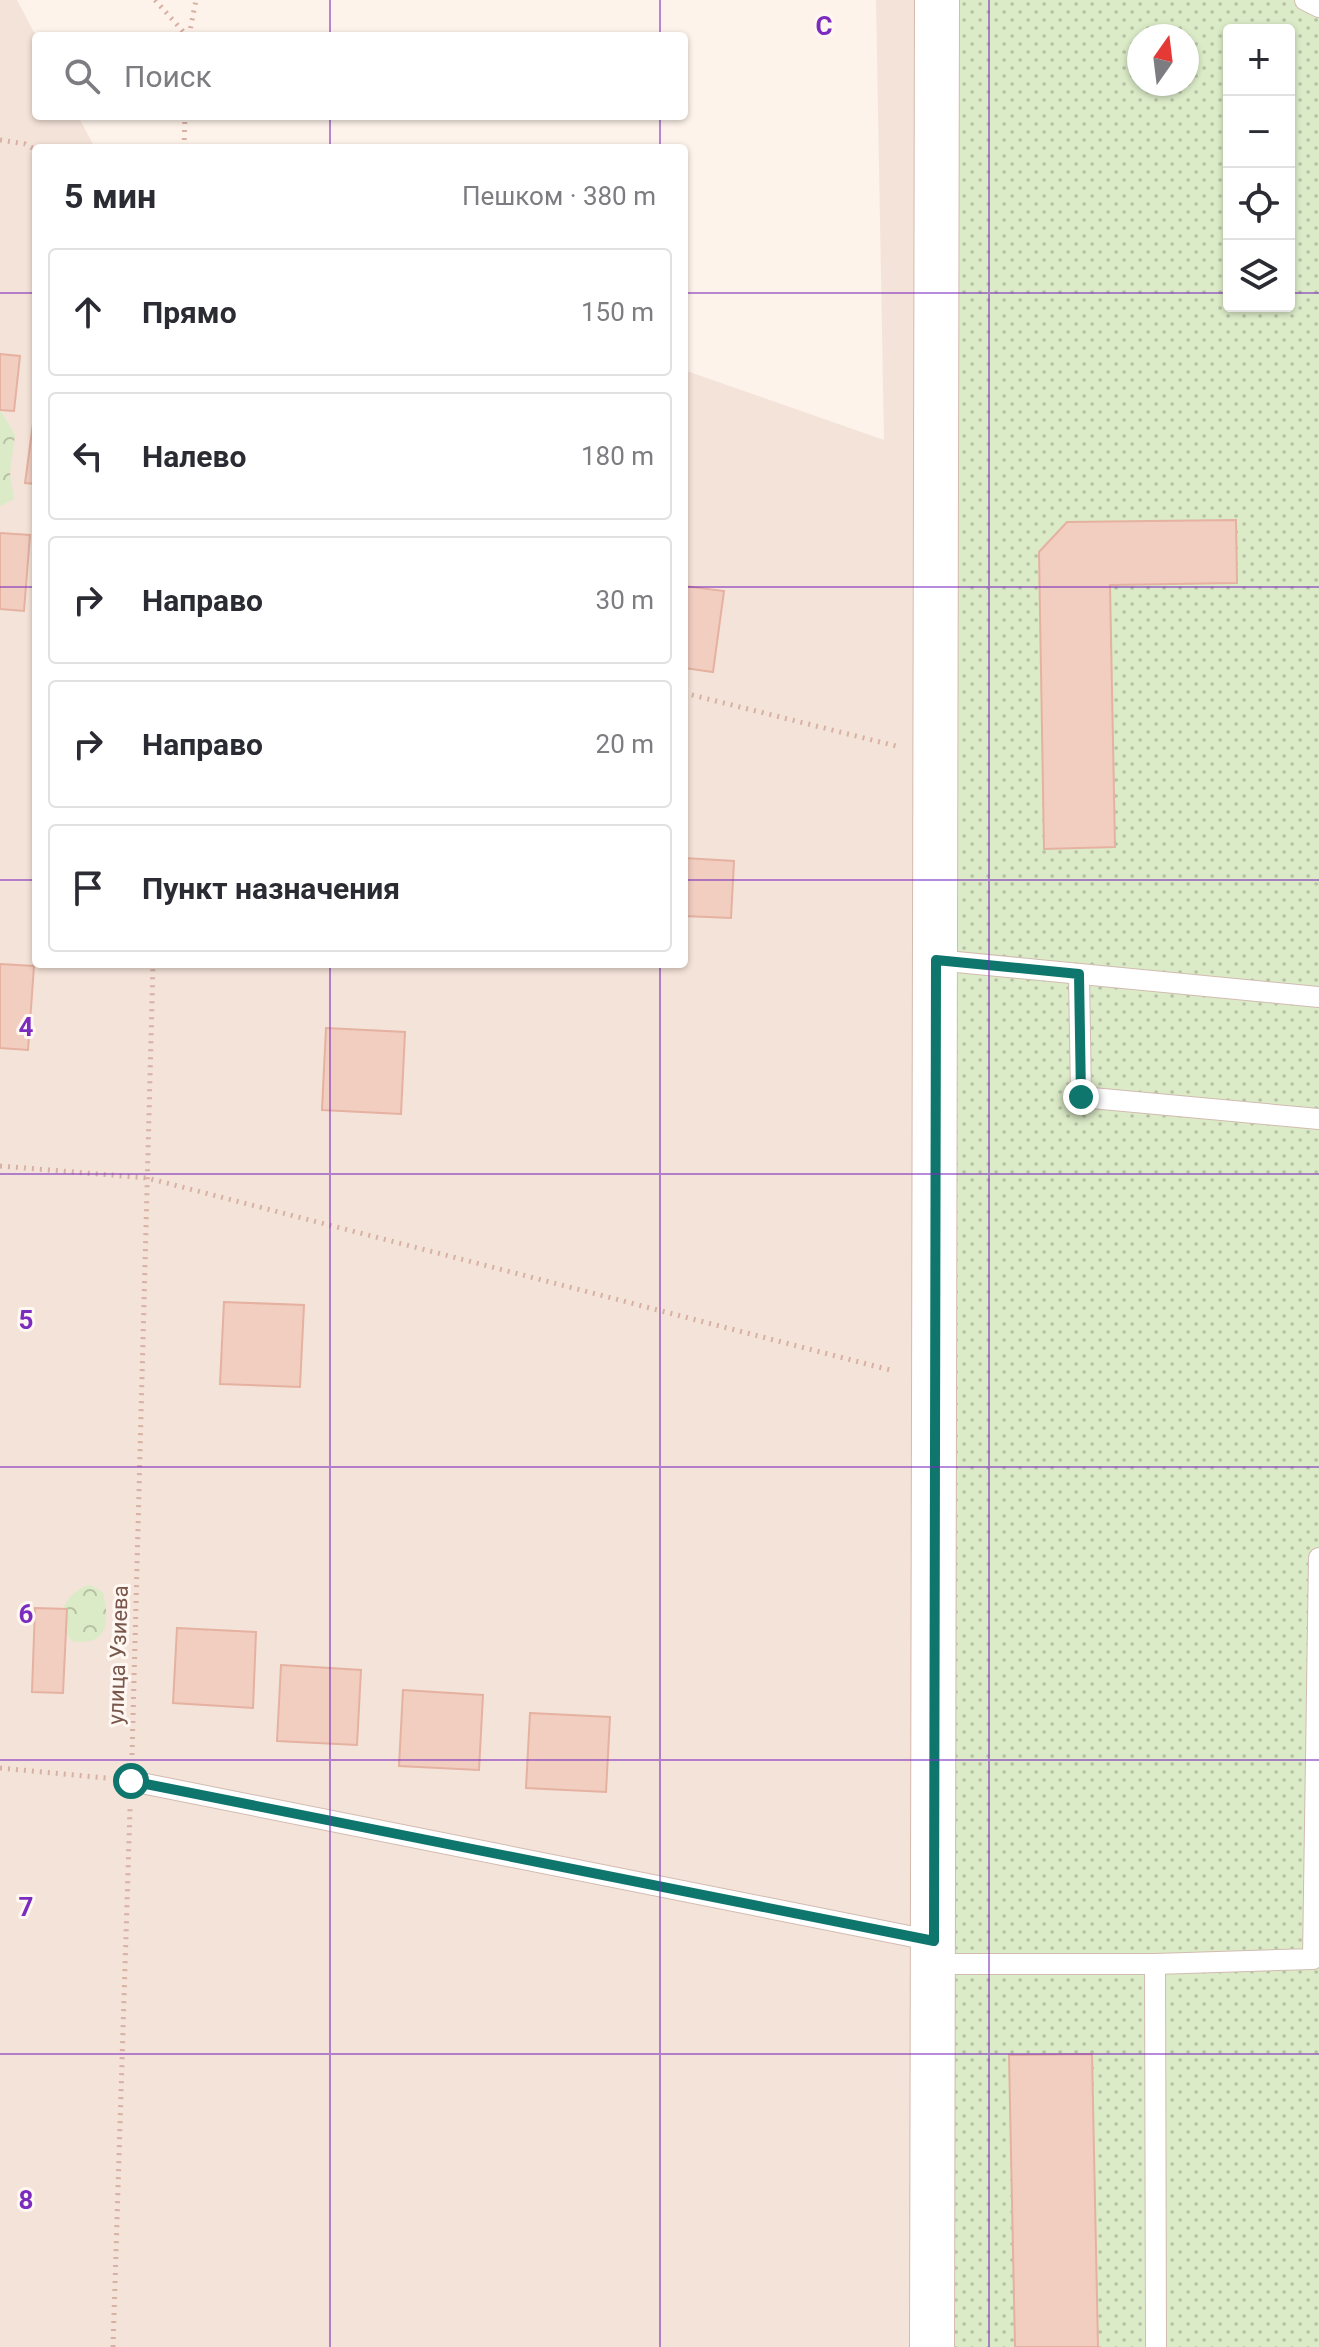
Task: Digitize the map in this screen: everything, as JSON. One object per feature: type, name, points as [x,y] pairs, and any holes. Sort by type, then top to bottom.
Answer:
[{"type":"street","points":[[932,2347],[937,0]]},
{"type":"lane","points":[[1305,0],[1319,7]]},
{"type":"lane","points":[[936,960],[1319,997]]},
{"type":"lane","points":[[1079,974],[1081,1097],[1319,1119]]},
{"type":"lane","points":[[131,1781],[934,1953],[1155,1964],[1313,1959],[1319,1558]]},
{"type":"lane","points":[[1155,1964],[1156,2347]]},
{"type":"path","points":[[155,0],[184,32]]},
{"type":"path","points":[[189,32],[196,0]]},
{"type":"path","points":[[184,144],[185,120]]},
{"type":"path","points":[[0,140],[32,148]]},
{"type":"path","points":[[688,694],[936,756]]},
{"type":"path","name":"улица Узиева","points":[[113,2347],[153,968]]},
{"type":"path","points":[[0,1166],[147,1178],[935,1382]]},
{"type":"path","points":[[0,1768],[131,1781]]},
{"type":"shaded area","points":[[0,0],[17,0],[34,32],[32,120],[80,120],[93,144],[32,144],[32,968],[688,968],[688,371],[884,440],[876,0],[1319,0],[1319,2347],[0,2347]]},
{"type":"green space","points":[[937,0],[1319,0],[1319,2347],[933,2347]]},
{"type":"green space","points":[[0,409],[15,435],[10,473],[14,499],[0,506]]},
{"type":"green space","points":[[90,1585],[103,1592],[106,1613],[104,1630],[93,1640],[72,1641],[63,1626],[62,1611],[73,1594]]},
{"type":"building","points":[[0,354],[20,356],[14,411],[0,410]]},
{"type":"building","points":[[32,431],[32,484],[25,483]]},
{"type":"building","points":[[1236,520],[1237,583],[1110,585],[1115,847],[1044,849],[1039,552],[1067,522]]},
{"type":"building","points":[[0,533],[30,535],[24,611],[0,609]]},
{"type":"building","points":[[688,586],[724,591],[713,672],[688,669]]},
{"type":"building","points":[[688,858],[734,861],[731,918],[688,916]]},
{"type":"building","points":[[0,964],[32,966],[28,1050],[0,1048]]},
{"type":"building","points":[[326,1028],[405,1032],[401,1114],[322,1110]]},
{"type":"building","points":[[224,1302],[304,1305],[300,1387],[220,1384]]},
{"type":"building","points":[[35,1608],[67,1609],[63,1693],[32,1692]]},
{"type":"building","points":[[177,1628],[256,1632],[253,1708],[173,1703]]},
{"type":"building","points":[[281,1665],[361,1670],[357,1745],[277,1741]]},
{"type":"building","points":[[403,1690],[483,1695],[479,1770],[399,1766]]},
{"type":"building","points":[[530,1713],[610,1717],[606,1792],[526,1788]]},
{"type":"building","points":[[1092,2054],[1098,2347],[1015,2347],[1009,2055]]},
{"type":"route","points":[[131,1781],[934,1941],[936,960],[1079,974],[1081,1097]]}]
